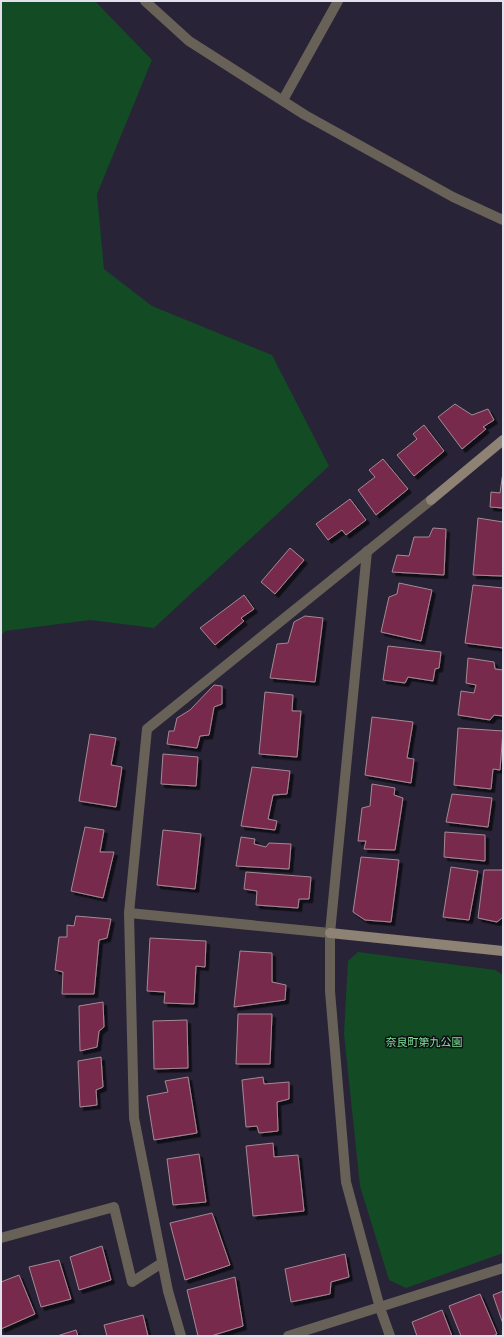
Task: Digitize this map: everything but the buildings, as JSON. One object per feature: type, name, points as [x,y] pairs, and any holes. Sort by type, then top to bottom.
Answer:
[{"type":"street","points":[[146,1],[189,41],[305,115],[453,197],[503,220]]},
{"type":"street","points":[[283,100],[338,1]]},
{"type":"street","points":[[181,1336],[168,1291],[134,1118],[129,912],[147,729],[431,500],[503,440]]},
{"type":"street","points":[[367,551],[330,933],[330,990],[346,1182],[380,1308],[390,1336]]},
{"type":"street","points":[[129,912],[503,950]]},
{"type":"street","points":[[1,1238],[114,1207],[132,1282],[162,1263]]},
{"type":"street","points":[[288,1336],[503,1268]]},
{"type":"green space","points":[[1,1],[95,1],[152,60],[97,194],[104,269],[152,306],[272,355],[329,466],[154,628],[90,620],[5,631],[1,636]]},
{"type":"green space","name":"奈良町第九公園","points":[[358,952],[495,970],[503,975],[503,1253],[406,1288],[389,1280],[360,1186],[344,1034],[348,961]]}]
